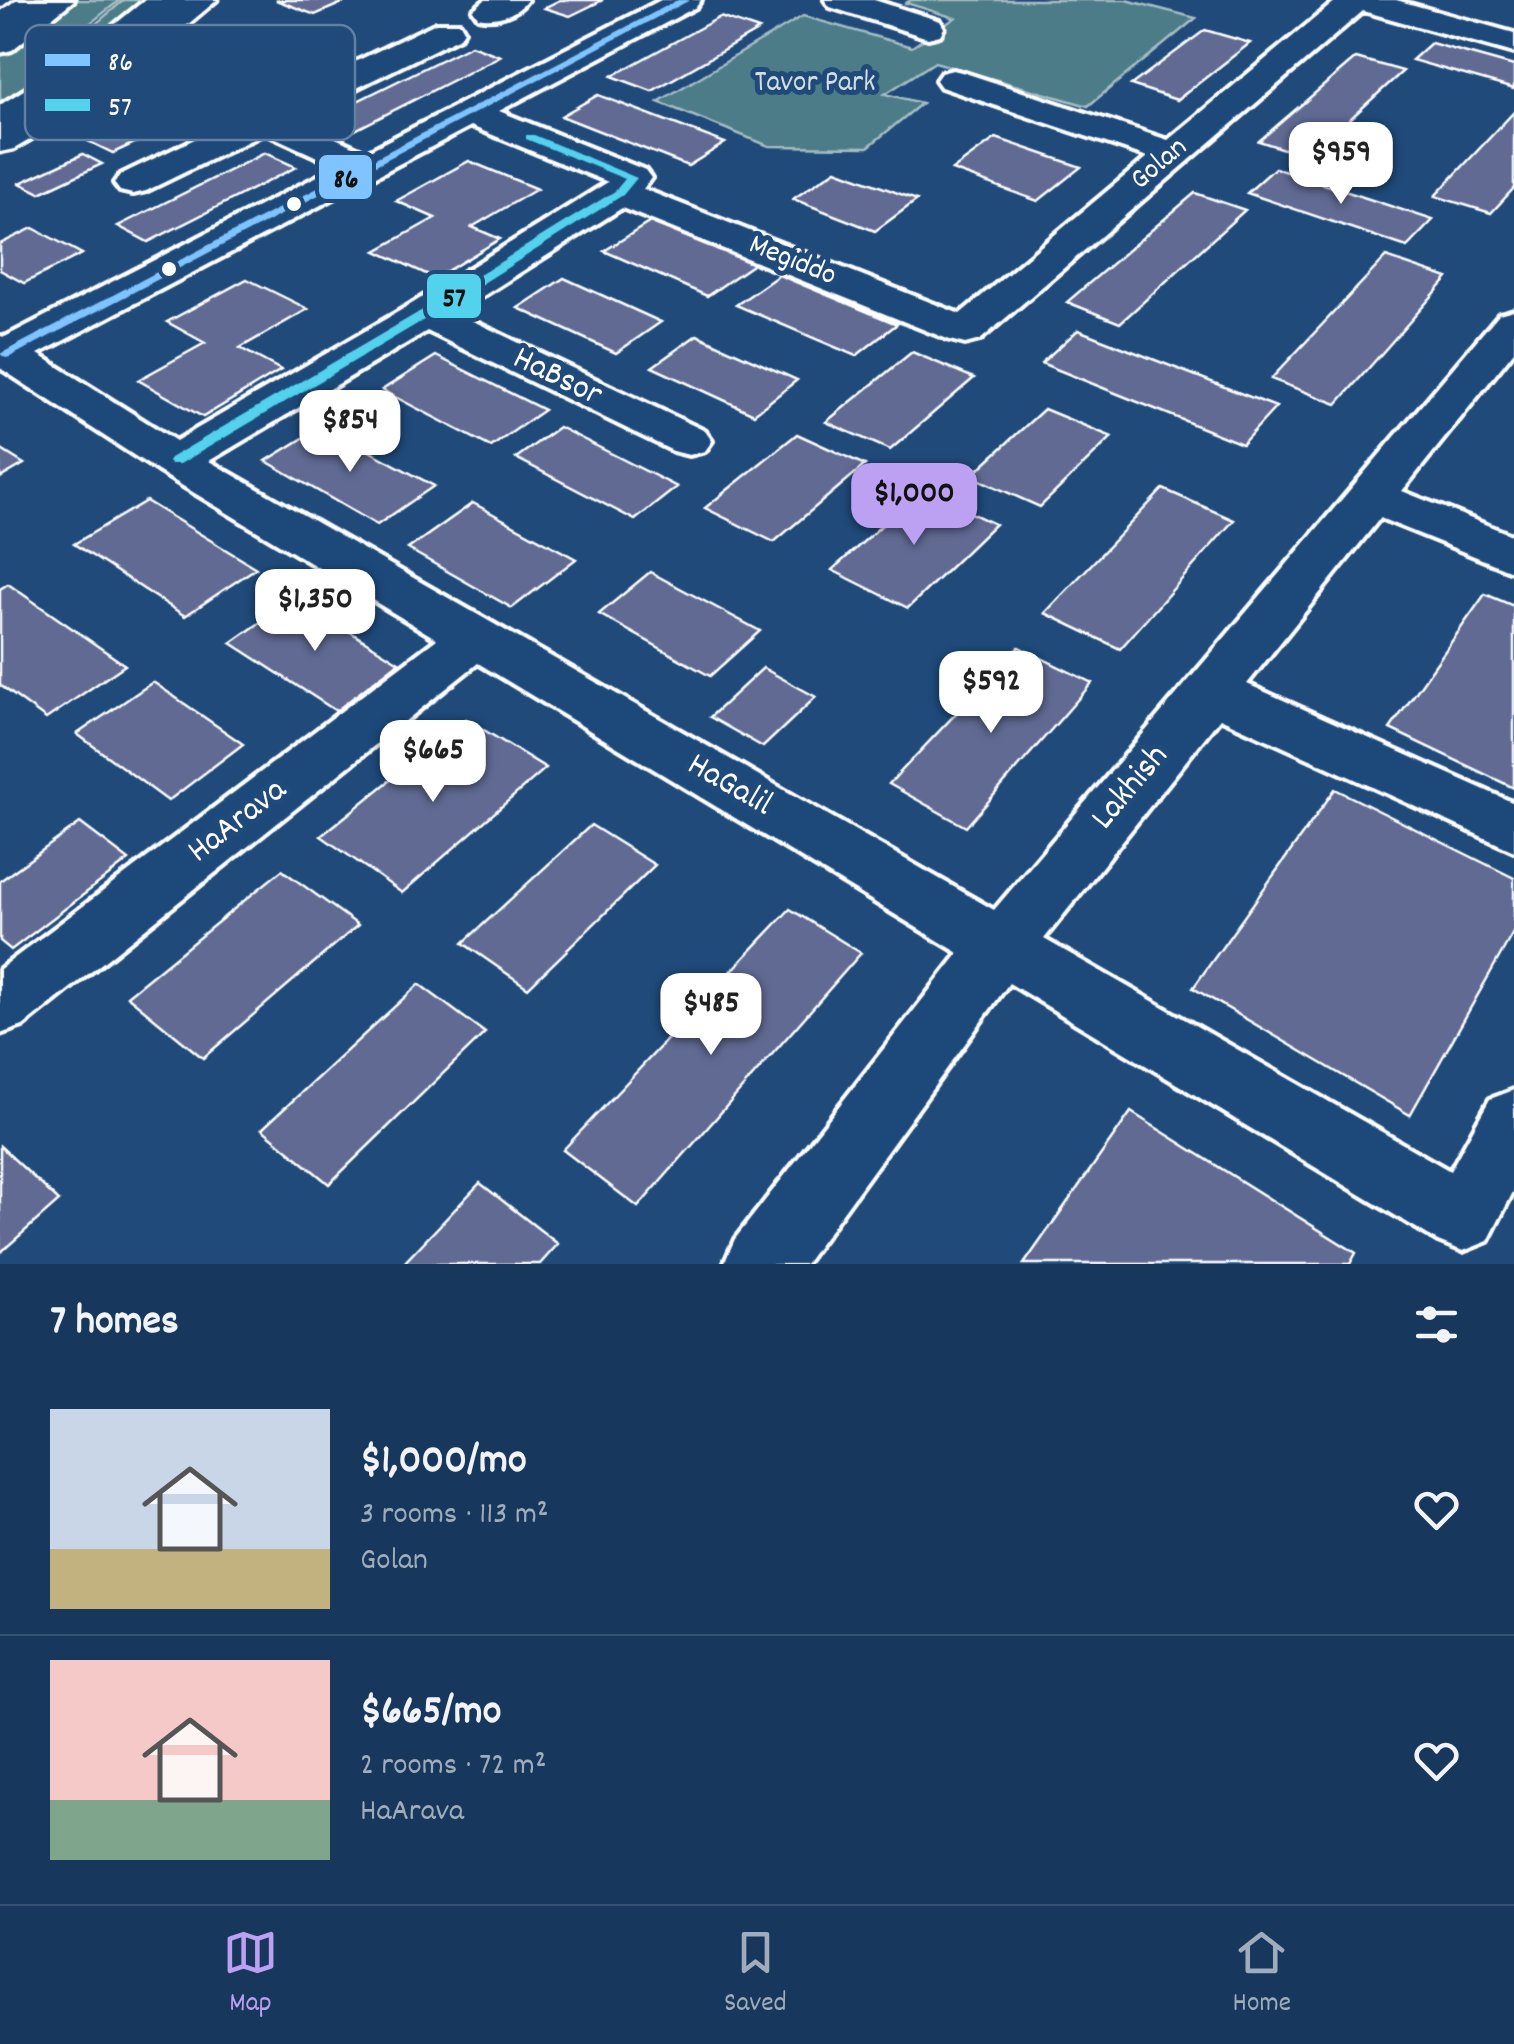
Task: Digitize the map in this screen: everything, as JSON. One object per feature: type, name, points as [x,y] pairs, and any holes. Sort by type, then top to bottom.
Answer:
[{"type":"main road","points":[[0,28],[37,0]]},
{"type":"main road","points":[[169,25],[200,0]]},
{"type":"main road","points":[[0,142],[25,127]]},
{"type":"street","points":[[0,42],[58,0]]},
{"type":"street","points":[[134,25],[165,0]]},
{"type":"street","points":[[3,352],[685,0]]},
{"type":"street","points":[[840,0],[928,28]]},
{"type":"street","points":[[1358,0],[1506,32]]},
{"type":"street","name":"Golan","points":[[965,330],[1358,0]]},
{"type":"street","points":[[355,75],[448,30]]},
{"type":"street","points":[[954,80],[1174,154]]},
{"type":"street","points":[[0,121],[25,105]]},
{"type":"street","points":[[175,461],[425,314],[618,192],[632,178],[469,112]]},
{"type":"street","points":[[133,183],[221,140]]},
{"type":"street","points":[[310,140],[366,166]]},
{"type":"street","name":"Megiddo","points":[[618,192],[965,330]]},
{"type":"street","name":"HaBsor","points":[[425,314],[689,441]]},
{"type":"street","name":"Lakhish","points":[[761,1264],[1001,946],[1514,323]]},
{"type":"street","name":"HaGalil","points":[[3,352],[175,461],[1462,1217],[1514,1122]]},
{"type":"street","points":[[1372,497],[1514,554]]},
{"type":"street","name":"HaArava","points":[[0,1006],[476,637]]},
{"type":"street","points":[[1212,691],[1514,828]]},
{"type":"green space","points":[[58,0],[120,0],[88,25],[25,25],[25,103],[0,121],[0,43]]},
{"type":"green space","points":[[124,0],[165,0],[131,25],[94,25]]},
{"type":"green space","name":"Tavor Park","points":[[1126,0],[1196,18],[1088,106],[935,62],[885,94],[922,103],[868,147],[769,146],[658,102],[803,16],[912,47],[955,18],[906,3]]},
{"type":"building","points":[[276,0],[349,0],[315,15]]},
{"type":"building","points":[[560,0],[603,0],[570,16],[544,8]]},
{"type":"building","points":[[720,17],[759,30],[652,91],[612,76]]},
{"type":"building","points":[[1205,30],[1250,43],[1177,100],[1131,85]]},
{"type":"building","points":[[1431,43],[1514,66],[1514,89],[1412,60]]},
{"type":"building","points":[[471,45],[500,56],[355,130],[355,102]]},
{"type":"building","points":[[1356,58],[1403,71],[1308,157],[1259,141]]},
{"type":"building","points":[[598,95],[725,143],[688,166],[561,116]]},
{"type":"building","points":[[1514,112],[1514,188],[1491,213],[1435,196]]},
{"type":"building","points":[[996,138],[1081,167],[1038,201],[952,170]]},
{"type":"building","points":[[86,140],[141,140],[113,153]]},
{"type":"building","points":[[265,153],[296,167],[148,242],[118,226]]},
{"type":"building","points":[[83,154],[102,164],[40,193],[20,183]]},
{"type":"building","points":[[469,161],[537,189],[472,227],[500,239],[435,278],[376,251],[435,218],[396,201]]},
{"type":"building","points":[[1275,168],[1433,220],[1407,247],[1247,193]]},
{"type":"building","points":[[836,170],[917,200],[875,231],[793,199]]},
{"type":"building","points":[[1195,193],[1245,210],[1120,323],[1067,302]]},
{"type":"building","points":[[652,221],[755,263],[707,296],[604,251]]},
{"type":"building","points":[[33,228],[82,254],[24,283],[0,270],[0,244]]},
{"type":"building","points":[[1386,257],[1448,278],[1337,404],[1271,379]]},
{"type":"building","points":[[779,275],[897,324],[856,356],[736,305]]},
{"type":"building","points":[[564,278],[661,322],[616,353],[518,308]]},
{"type":"building","points":[[247,279],[308,309],[240,348],[281,370],[203,417],[138,380],[205,343],[167,322]]},
{"type":"building","points":[[1078,330],[1276,407],[1242,444],[1041,363]]},
{"type":"building","points":[[697,335],[797,380],[754,414],[652,367]]},
{"type":"building","points":[[912,352],[974,378],[890,450],[826,422]]},
{"type":"building","points":[[436,356],[544,410],[491,447],[382,390]]},
{"type":"building","points":[[1044,409],[1112,437],[1040,507],[971,476]]},
{"type":"building","points":[[323,426],[434,486],[377,525],[266,461]]},
{"type":"building","points":[[559,427],[677,487],[635,520],[516,458]]},
{"type":"building","points":[[797,434],[865,465],[774,542],[705,508]]},
{"type":"building","points":[[0,449],[24,464],[0,478]]},
{"type":"building","points":[[1163,489],[1234,520],[1120,649],[1045,613]]},
{"type":"building","points":[[921,490],[995,524],[908,608],[832,570]]},
{"type":"building","points":[[146,501],[256,568],[185,616],[74,544]]},
{"type":"building","points":[[473,503],[576,559],[512,608],[408,549]]},
{"type":"building","points":[[650,572],[760,631],[710,676],[599,614]]},
{"type":"building","points":[[8,584],[125,665],[46,719],[0,685],[0,589]]},
{"type":"building","points":[[1485,594],[1514,606],[1514,788],[1390,729]]},
{"type":"building","points":[[295,598],[399,662],[336,711],[231,643]]},
{"type":"building","points":[[1019,647],[1092,683],[966,827],[889,784]]},
{"type":"building","points":[[763,668],[816,697],[763,747],[710,717]]},
{"type":"building","points":[[153,682],[243,744],[168,801],[77,734]]},
{"type":"building","points":[[466,719],[546,768],[402,893],[321,836]]},
{"type":"building","points":[[1335,789],[1514,878],[1514,931],[1410,1115],[1193,988]]},
{"type":"building","points":[[80,823],[129,860],[11,950],[0,941],[0,881]]},
{"type":"building","points":[[591,825],[655,865],[528,988],[463,943]]},
{"type":"building","points":[[282,870],[358,925],[203,1058],[127,996]]},
{"type":"building","points":[[790,909],[861,953],[638,1207],[563,1150]]},
{"type":"building","points":[[419,984],[485,1033],[329,1184],[262,1129]]},
{"type":"building","points":[[1131,1112],[1356,1253],[1350,1264],[1024,1264]]},
{"type":"building","points":[[0,1146],[59,1201],[0,1253]]},
{"type":"building","points":[[480,1183],[558,1244],[540,1264],[403,1264]]},
{"type":"transit line","name":"86","points":[[6,354],[685,0]]},
{"type":"transit line","name":"57","points":[[175,461],[425,314],[619,193],[632,178],[530,137]]}]
